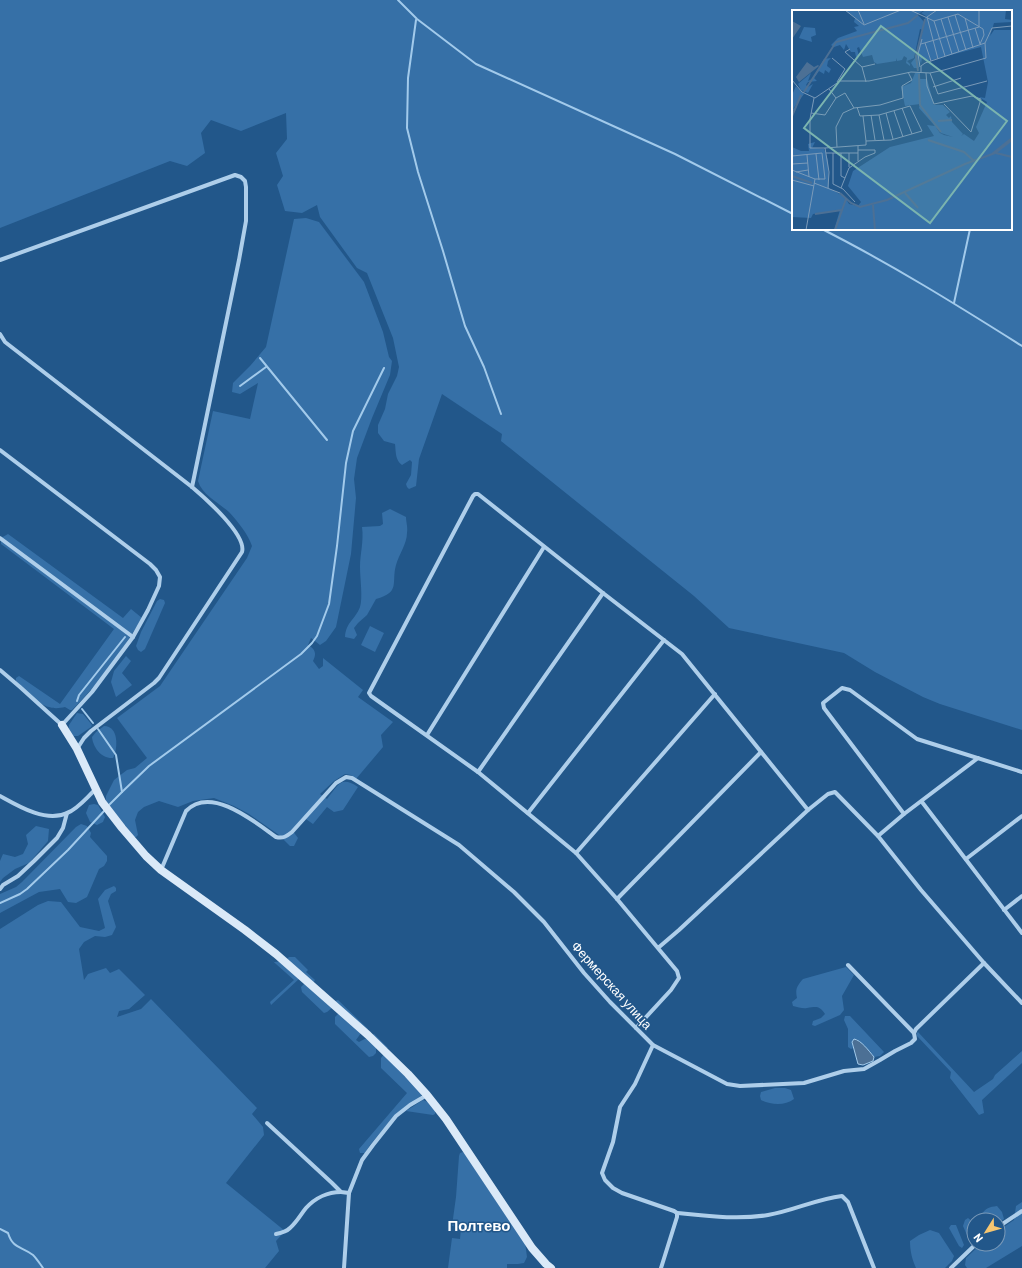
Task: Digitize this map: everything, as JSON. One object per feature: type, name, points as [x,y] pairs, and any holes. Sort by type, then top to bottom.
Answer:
[{"type":"street","points":[[0,260],[235,175],[241,177],[245,181],[246,221],[192,487]]},
{"type":"street","points":[[0,334],[5,342],[212,504],[238,535],[243,548],[242,552],[154,683],[91,731],[84,738],[77,749]]},
{"type":"street","points":[[0,450],[150,564],[160,577],[159,586],[133,637],[92,692],[62,725]]},
{"type":"street","points":[[636,1028],[671,990],[679,978],[677,971],[617,899],[576,853],[478,772],[371,696],[369,693],[473,496],[478,494],[687,659],[808,810]]},
{"type":"street","points":[[0,538],[133,637]]},
{"type":"street","points":[[427,735],[544,547]]},
{"type":"street","points":[[478,772],[603,593]]},
{"type":"street","points":[[528,813],[664,640]]},
{"type":"street","points":[[0,670],[62,725],[77,749],[102,802],[146,856],[161,870],[245,930],[297,972],[368,1034],[427,1095],[464,1145],[532,1248],[551,1268]]},
{"type":"street","points":[[904,814],[824,708],[823,703],[842,688],[850,690],[917,739],[1022,772]]},
{"type":"street","points":[[576,853],[715,694]]},
{"type":"street","points":[[617,899],[761,752]]},
{"type":"street","points":[[878,836],[904,814],[922,802],[978,758]]},
{"type":"street","name":"Фермерская улица","points":[[161,870],[186,811],[190,806],[208,802],[227,806],[244,815],[276,837],[280,838],[285,837],[292,832],[336,782],[346,777],[352,778],[459,845],[514,892],[544,922],[584,973],[653,1045],[727,1084],[740,1086],[804,1083],[844,1071],[864,1069],[911,1043],[915,1039],[914,1033],[916,1029],[984,963]]},
{"type":"street","points":[[0,796],[36,813],[55,816],[67,813],[96,789]]},
{"type":"street","points":[[658,948],[808,810],[828,794],[835,792],[878,836],[921,890],[984,963],[1022,1003]]},
{"type":"street","points":[[922,802],[1022,933]]},
{"type":"street","points":[[0,889],[3,885],[18,876],[57,838],[63,828],[67,813]]},
{"type":"street","points":[[966,859],[1022,816]]},
{"type":"street","points":[[1004,910],[1022,896]]},
{"type":"street","points":[[848,965],[914,1033]]},
{"type":"street","points":[[653,1045],[635,1084],[620,1106],[613,1142],[602,1173],[605,1180],[613,1188],[622,1193],[677,1213],[727,1218],[769,1215],[829,1197],[842,1196],[848,1202],[874,1268]]},
{"type":"street","points":[[344,1268],[349,1193],[362,1160],[396,1116],[410,1105],[427,1095]]},
{"type":"street","points":[[267,1123],[341,1192]]},
{"type":"street","points":[[276,1234],[285,1232],[290,1228],[307,1207],[316,1199],[324,1195],[341,1192],[349,1193]]},
{"type":"street","points":[[1006,1222],[1022,1211]]},
{"type":"street","points":[[661,1268],[677,1213]]},
{"type":"street","points":[[951,1268],[968,1252]]},
{"type":"shaded area","points":[[0,0],[1022,0],[1022,730],[940,704],[923,697],[875,672],[844,653],[729,628],[694,596],[501,441],[502,434],[442,394],[419,459],[416,486],[409,489],[406,484],[411,475],[412,462],[410,460],[402,465],[397,458],[395,444],[384,441],[378,433],[378,425],[399,367],[393,338],[367,273],[357,268],[320,217],[317,205],[302,213],[285,211],[277,185],[283,176],[276,153],[287,139],[286,113],[241,131],[211,120],[201,133],[205,153],[187,166],[170,161],[0,228]]},
{"type":"shaded area","points":[[306,218],[319,222],[364,282],[383,332],[389,357],[392,361],[390,375],[357,458],[354,479],[356,498],[351,554],[336,627],[326,641],[320,645],[311,638],[308,645],[315,652],[313,661],[319,669],[323,666],[323,658],[363,690],[358,697],[393,722],[381,735],[383,747],[356,779],[351,775],[345,774],[334,781],[320,794],[327,799],[337,786],[343,782],[347,782],[358,787],[343,810],[334,812],[327,807],[313,824],[303,817],[292,830],[298,838],[294,846],[290,846],[279,835],[249,814],[214,798],[193,801],[178,807],[159,801],[144,807],[138,812],[135,820],[138,835],[133,837],[106,801],[106,796],[114,780],[127,770],[135,768],[147,758],[117,718],[160,686],[247,558],[252,546],[236,520],[229,512],[207,495],[198,481],[213,411],[250,419],[258,383],[240,394],[232,392],[233,383],[266,347],[294,219]]},
{"type":"shaded area","points":[[390,509],[406,517],[407,529],[406,541],[396,565],[394,586],[389,593],[376,599],[367,615],[354,628],[357,635],[354,639],[345,637],[347,628],[358,611],[361,603],[360,567],[363,537],[362,527],[380,526],[383,524],[382,513]]},
{"type":"shaded area","points":[[8,534],[123,618],[131,609],[142,618],[110,666],[92,689],[72,710],[65,707],[51,708],[45,706],[31,696],[16,681],[16,678],[19,676],[60,704],[114,629],[1,544],[1,538]]},
{"type":"shaded area","points":[[160,599],[164,600],[165,603],[145,649],[141,652],[136,646],[141,632],[157,601]]},
{"type":"shaded area","points":[[370,626],[384,633],[375,652],[361,645]]},
{"type":"shaded area","points":[[126,656],[131,661],[122,673],[132,685],[116,697],[111,682],[114,671]]},
{"type":"shaded area","points":[[77,713],[83,714],[92,725],[78,736],[73,736],[69,729],[69,725]]},
{"type":"shaded area","points":[[104,726],[109,727],[115,734],[116,749],[113,758],[102,755],[94,745],[92,737]]},
{"type":"shaded area","points":[[89,805],[98,805],[105,817],[103,822],[97,825],[90,822],[86,813]]},
{"type":"shaded area","points":[[81,824],[87,826],[91,833],[90,837],[107,856],[107,861],[104,866],[99,869],[87,897],[76,903],[68,902],[60,889],[39,892],[0,913],[0,894],[16,887],[22,882],[76,827]]},
{"type":"shaded area","points":[[36,826],[49,829],[48,841],[29,863],[15,869],[0,882],[0,861],[3,854],[15,857],[23,854],[28,844],[26,835]]},
{"type":"shaded area","points":[[114,886],[116,891],[111,894],[108,901],[116,927],[112,935],[105,937],[95,936],[84,942],[79,949],[84,980],[88,974],[106,968],[110,973],[119,969],[145,995],[129,1009],[119,1011],[117,1017],[141,1009],[151,999],[257,1108],[252,1114],[263,1127],[264,1135],[226,1183],[285,1231],[276,1241],[279,1251],[265,1268],[0,1268],[0,929],[38,905],[48,901],[61,902],[80,927],[99,931],[105,928],[98,899],[105,890]]},
{"type":"shaded area","points":[[267,956],[274,962],[285,961],[289,957],[295,957],[308,970],[306,972],[315,980],[311,986],[327,1004],[338,1000],[368,1029],[366,1032],[361,1033],[356,1040],[359,1042],[374,1034],[388,1048],[386,1049],[376,1046],[376,1053],[369,1057],[335,1024],[335,1017],[339,1013],[333,1007],[324,1013],[302,992],[301,987],[307,981],[301,977],[271,1005],[270,1002],[294,980]]},
{"type":"shaded area","points":[[846,967],[854,975],[842,996],[844,1010],[840,1015],[815,1026],[812,1025],[813,1021],[821,1018],[825,1014],[817,1007],[804,1008],[793,1006],[792,1002],[797,998],[796,990],[798,986],[803,979]]},
{"type":"shaded area","points":[[845,1016],[850,1016],[884,1052],[880,1056],[874,1057],[857,1039],[852,1042],[853,1048],[851,1049],[848,1047],[848,1029],[844,1020]]},
{"type":"shaded area","points":[[918,1032],[974,1092],[993,1079],[995,1075],[1022,1051],[1022,1063],[982,1100],[984,1113],[979,1115],[950,1078],[951,1072],[917,1036]]},
{"type":"shaded area","points":[[854,1039],[859,1041],[874,1057],[873,1061],[863,1065],[858,1064],[852,1042]]},
{"type":"shaded area","points":[[384,1054],[421,1093],[421,1096],[395,1115],[365,1153],[360,1153],[359,1149],[407,1093],[381,1068],[381,1058]]},
{"type":"shaded area","points":[[775,1088],[785,1088],[791,1090],[794,1099],[782,1104],[769,1103],[761,1100],[761,1092]]},
{"type":"shaded area","points":[[423,1100],[428,1102],[435,1111],[435,1114],[433,1115],[406,1111]]},
{"type":"shaded area","points":[[463,1152],[525,1242],[527,1257],[524,1263],[507,1264],[507,1268],[448,1268],[452,1238],[460,1239],[461,1227],[452,1226],[459,1156],[460,1153]]},
{"type":"shaded area","points":[[1022,1202],[1022,1246],[986,1268],[967,1268],[965,1265],[966,1258],[972,1252],[1006,1252],[1006,1226],[1014,1220],[1016,1206]]},
{"type":"shaded area","points":[[997,1206],[1002,1212],[983,1212],[990,1207]]},
{"type":"shaded area","points":[[966,1219],[966,1233],[963,1226]]},
{"type":"shaded area","points":[[951,1225],[956,1225],[964,1245],[962,1248],[959,1246],[949,1228]]},
{"type":"shaded area","points":[[930,1230],[939,1233],[954,1256],[952,1261],[945,1268],[916,1268],[912,1258],[910,1241]]},
{"type":"waterway","points":[[398,0],[417,19],[476,64],[675,154],[792,213]]},
{"type":"waterway","points":[[416,20],[408,78],[407,128],[418,172],[465,326],[484,367],[501,414]]},
{"type":"waterway","points":[[824,230],[848,242],[948,300],[1022,346]]},
{"type":"waterway","points":[[954,303],[970,230]]},
{"type":"waterway","points":[[260,358],[327,440]]},
{"type":"waterway","points":[[240,386],[266,367]]},
{"type":"waterway","points":[[122,792],[149,766],[301,654],[317,636],[329,604],[346,463],[353,431],[384,368]]},
{"type":"waterway","points":[[77,701],[79,695],[125,637]]},
{"type":"waterway","points":[[82,709],[93,723]]},
{"type":"waterway","points":[[98,729],[116,755],[122,792],[109,805]]},
{"type":"waterway","points":[[0,903],[20,894],[27,889],[68,850],[105,810]]},
{"type":"waterway","points":[[0,1229],[8,1233],[15,1245],[33,1255],[43,1268]]},
{"type":"district","name":"Полтево","points":[[479,1226]]}]
